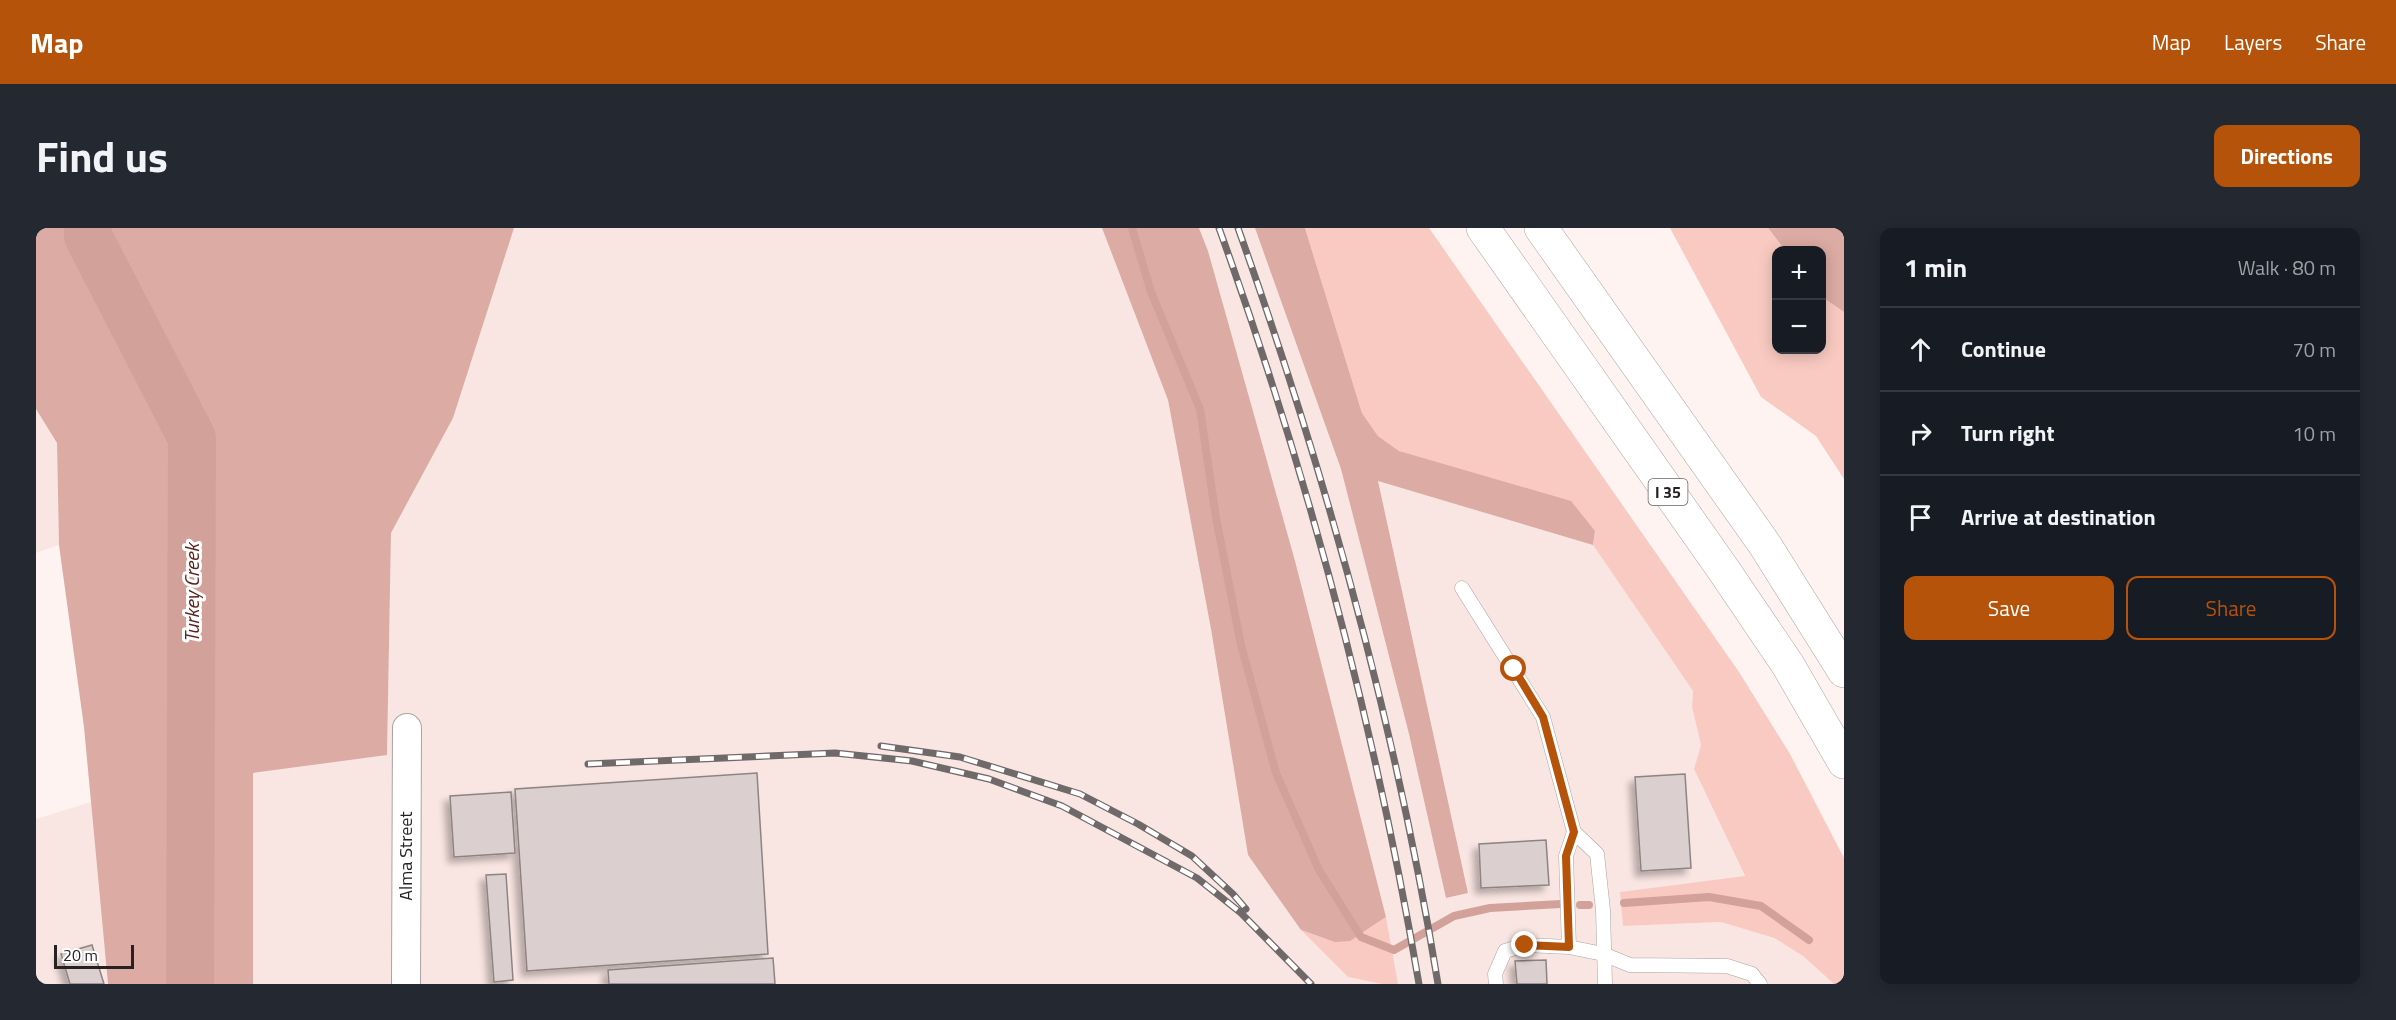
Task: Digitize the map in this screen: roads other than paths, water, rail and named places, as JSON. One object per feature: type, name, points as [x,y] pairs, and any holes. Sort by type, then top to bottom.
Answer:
[{"type":"highway","name":"I 35","points":[[1484,228],[1788,665],[1834,741],[1844,762]]},
{"type":"highway","name":"I 35","points":[[1541,228],[1765,545],[1844,671]]},
{"type":"street","name":"Alma Street","points":[[406,984],[407,728]]},
{"type":"lane","points":[[1462,588],[1543,717],[1574,832],[1597,854],[1603,910],[1605,984]]},
{"type":"lane","points":[[1569,947],[1566,856],[1574,832]]},
{"type":"lane","points":[[1496,984],[1495,974],[1505,951],[1525,945],[1569,947],[1603,954],[1630,965],[1727,966],[1752,974],[1760,984]]},
{"type":"waterway","name":"Turkey Creek","points":[[88,228],[88,236],[192,438],[190,984]]},
{"type":"waterway","points":[[1132,228],[1151,292],[1200,409],[1216,518],[1241,645],[1276,773],[1319,870],[1361,937],[1394,950],[1454,916],[1490,908],[1561,904]]},
{"type":"waterway","points":[[1624,903],[1709,897],[1761,906],[1809,940]]},
{"type":"waterway","points":[[1580,905],[1589,905]]},
{"type":"railway","points":[[1219,228],[1282,414],[1336,602],[1382,792],[1419,984]]},
{"type":"railway","points":[[1238,228],[1300,414],[1355,602],[1401,792],[1438,984]]},
{"type":"railway","points":[[881,746],[960,757],[1080,794],[1138,824],[1192,856],[1246,909]]},
{"type":"railway","points":[[588,764],[835,753],[912,761],[989,779],[1062,806],[1197,878],[1241,913],[1311,984]]}]
